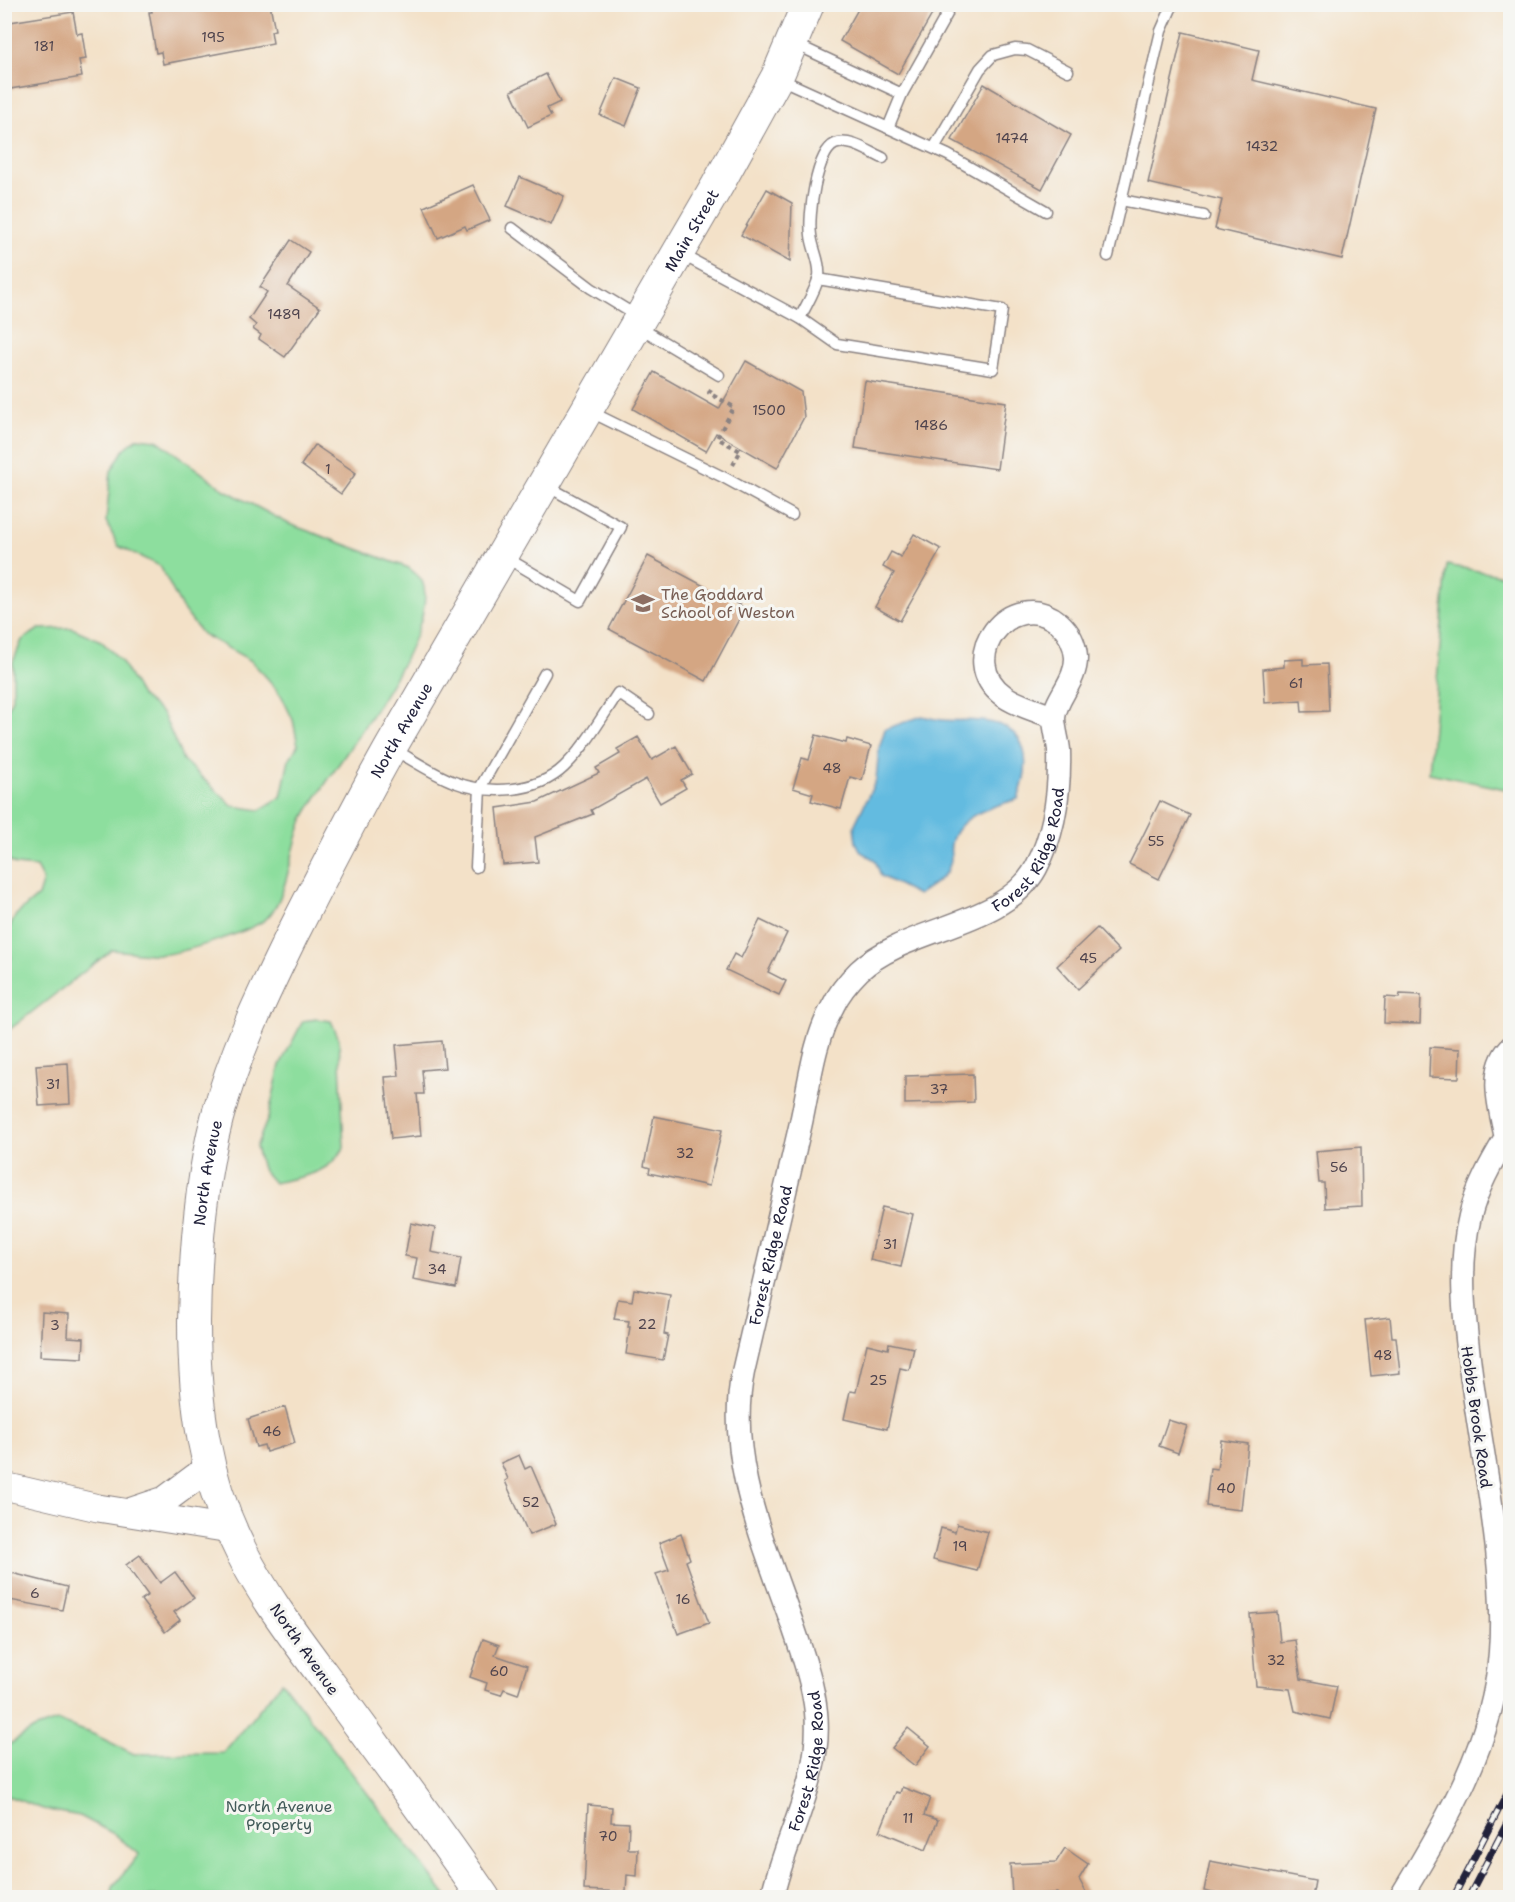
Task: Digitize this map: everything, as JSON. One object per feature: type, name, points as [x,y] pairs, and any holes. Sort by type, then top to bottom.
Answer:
[{"type":"main road","name":"Main Street","points":[[563,450],[777,77],[808,4]]},
{"type":"main road","name":"North Avenue","points":[[484,1898],[283,1620],[248,1565],[230,1529],[208,1468],[197,1406],[194,1308],[204,1180],[217,1117],[238,1053],[261,998],[335,849],[391,747],[563,450]]},
{"type":"street","points":[[1027,613],[1047,616],[1065,628],[1074,647],[1076,657],[1073,677],[1054,717],[1003,696],[995,689],[986,671],[984,661],[987,642],[999,625],[1016,615],[1027,613]]},
{"type":"street","name":"Forest Ridge Road","points":[[772,1898],[812,1767],[816,1713],[808,1673],[748,1487],[740,1450],[738,1403],[743,1372],[815,1061],[832,1006],[860,970],[885,952],[1000,902],[1029,879],[1046,844],[1054,815],[1059,756],[1054,717]]},
{"type":"street","name":"Hobbs Brook Road","points":[[1400,1898],[1446,1821],[1466,1779],[1486,1726],[1497,1678],[1501,1631],[1498,1574],[1469,1360],[1463,1274],[1466,1235],[1474,1202],[1508,1137],[1498,1079],[1500,1064],[1510,1048]]},
{"type":"street","points":[[124,1512],[142,1509],[165,1500],[208,1468]]},
{"type":"street","points":[[4,1486],[124,1512],[230,1529]]},
{"type":"lane","points":[[1108,256],[1161,31],[1173,4]]},
{"type":"lane","points":[[888,128],[902,94],[947,14]]},
{"type":"lane","points":[[793,43],[902,94]]},
{"type":"lane","points":[[934,148],[980,69],[993,56],[1015,49],[1027,50],[1068,71]]},
{"type":"lane","points":[[777,77],[934,148],[1046,212]]},
{"type":"lane","points":[[800,318],[818,279],[810,222],[816,181],[824,157],[832,146],[842,143],[856,146],[883,158]]},
{"type":"lane","points":[[1121,200],[1204,216]]},
{"type":"lane","points":[[512,228],[591,288],[720,375]]},
{"type":"lane","points":[[678,252],[800,318],[837,344],[993,369],[1002,309],[818,279]]},
{"type":"lane","points":[[587,409],[725,478],[792,515]]},
{"type":"lane","points":[[502,555],[580,601],[621,527],[544,484]]},
{"type":"lane","points":[[476,867],[480,788],[545,673]]},
{"type":"lane","points":[[391,747],[445,778],[480,788],[522,788],[551,778],[577,753],[618,693],[649,714]]},
{"type":"path","points":[[720,375],[709,393],[734,407],[717,438],[740,451]]},
{"type":"green space","points":[[138,438],[157,440],[225,490],[289,524],[409,568],[422,581],[424,604],[417,633],[402,666],[305,816],[281,896],[268,917],[236,934],[166,954],[112,950],[5,1033],[5,972],[11,958],[6,934],[16,915],[38,896],[43,880],[36,867],[16,865],[5,858],[4,720],[13,695],[13,662],[22,640],[39,629],[72,628],[101,641],[121,661],[141,696],[163,714],[183,760],[233,806],[260,810],[281,797],[289,760],[298,745],[293,720],[282,697],[268,679],[250,660],[202,634],[182,608],[160,566],[118,546],[106,521],[111,471],[124,449]]},
{"type":"green space","points":[[1447,565],[1510,577],[1510,790],[1429,773]]},
{"type":"green space","points":[[317,1019],[331,1021],[339,1039],[344,1148],[330,1164],[314,1173],[274,1183],[262,1169],[256,1147],[268,1118],[280,1065],[303,1021]]},
{"type":"green space","name":"North Avenue Property","points":[[282,1682],[447,1897],[111,1897],[113,1887],[139,1854],[114,1834],[80,1816],[43,1809],[5,1795],[5,1747],[34,1729],[57,1721],[93,1734],[134,1754],[223,1753]]},
{"type":"water","points":[[922,716],[982,721],[998,724],[1010,730],[1018,738],[1023,748],[1025,772],[1018,799],[978,813],[961,826],[951,844],[951,860],[947,871],[938,881],[918,895],[881,876],[875,860],[861,852],[856,842],[854,826],[876,780],[879,748],[885,729]]},
{"type":"building","points":[[151,4],[270,4],[275,30],[271,31],[273,43],[163,64],[161,52],[156,53],[149,12],[152,12]]},
{"type":"building","points":[[861,4],[938,4],[898,74],[840,41]]},
{"type":"building","points":[[73,12],[77,34],[82,33],[86,59],[79,60],[82,77],[4,90],[4,23]]},
{"type":"building","points":[[1183,32],[1259,50],[1252,80],[1376,109],[1342,259],[1215,229],[1222,200],[1148,183]]},
{"type":"building","points":[[546,74],[560,102],[547,108],[551,116],[528,127],[511,91]]},
{"type":"building","points":[[616,78],[641,88],[626,126],[600,115]]},
{"type":"building","points":[[984,84],[1071,135],[1042,189],[952,140]]},
{"type":"building","points":[[520,177],[564,196],[551,225],[507,206]]},
{"type":"building","points":[[473,185],[490,220],[467,230],[465,226],[438,238],[424,207]]},
{"type":"building","points":[[767,189],[792,203],[790,262],[741,235]]},
{"type":"building","points":[[291,240],[309,252],[288,286],[320,308],[285,357],[259,339],[261,335],[253,329],[256,325],[249,319],[267,292],[260,287]]},
{"type":"building","points":[[746,361],[801,392],[804,417],[777,468],[716,433],[706,451],[633,409],[654,372],[719,409]]},
{"type":"building","points":[[865,381],[1006,402],[997,469],[855,448]]},
{"type":"building","points":[[315,445],[356,473],[341,494],[301,465]]},
{"type":"building","points":[[914,534],[941,549],[900,621],[875,607],[894,573],[883,567],[891,552],[901,557]]},
{"type":"building","points":[[648,556],[745,608],[706,681],[609,629]]},
{"type":"building","points":[[1303,659],[1303,665],[1327,664],[1329,711],[1302,712],[1301,700],[1265,703],[1263,669],[1284,667],[1284,660]]},
{"type":"building","points":[[816,735],[846,743],[847,739],[871,746],[862,780],[850,777],[841,809],[811,801],[813,794],[793,788],[802,758],[809,760]]},
{"type":"building","points":[[638,737],[652,760],[676,746],[692,774],[681,780],[686,788],[660,803],[646,779],[591,810],[593,814],[535,837],[538,862],[503,865],[497,808],[537,802],[599,773],[596,768],[620,754],[617,749]]},
{"type":"building","points":[[1160,801],[1190,815],[1159,879],[1129,864]]},
{"type":"building","points":[[760,920],[787,933],[768,972],[786,981],[779,995],[726,970],[734,954],[741,958]]},
{"type":"building","points":[[1097,928],[1119,951],[1078,989],[1057,966]]},
{"type":"building","points":[[1400,994],[1421,995],[1420,1024],[1384,1023],[1385,997],[1399,998]]},
{"type":"building","points":[[442,1041],[445,1068],[422,1070],[424,1094],[417,1094],[421,1136],[391,1139],[385,1077],[399,1076],[396,1045]]},
{"type":"building","points":[[1430,1047],[1460,1049],[1459,1078],[1429,1077]]},
{"type":"building","points":[[68,1063],[70,1104],[39,1106],[36,1065]]},
{"type":"building","points":[[973,1074],[974,1102],[905,1104],[905,1076]]},
{"type":"building","points":[[654,1116],[722,1130],[709,1186],[649,1173],[650,1168],[644,1166]]},
{"type":"building","points":[[1361,1147],[1362,1206],[1325,1208],[1324,1183],[1319,1183],[1316,1151]]},
{"type":"building","points":[[882,1207],[913,1214],[901,1267],[870,1260]]},
{"type":"building","points":[[411,1223],[435,1228],[431,1252],[461,1258],[456,1288],[413,1280],[417,1258],[405,1256]]},
{"type":"building","points":[[634,1289],[670,1295],[664,1334],[668,1335],[663,1360],[626,1354],[629,1321],[614,1319],[618,1299],[632,1301]]},
{"type":"building","points":[[42,1312],[69,1314],[68,1337],[84,1338],[83,1358],[40,1356]]},
{"type":"building","points":[[1390,1317],[1392,1337],[1396,1337],[1400,1373],[1371,1376],[1365,1320]]},
{"type":"building","points":[[889,1343],[914,1348],[909,1370],[900,1368],[887,1429],[844,1419],[850,1391],[856,1392],[867,1344],[888,1349]]},
{"type":"building","points":[[285,1407],[295,1443],[266,1452],[264,1445],[256,1447],[248,1419]]},
{"type":"building","points":[[1168,1420],[1187,1426],[1178,1453],[1159,1446]]},
{"type":"building","points":[[1221,1440],[1248,1444],[1241,1510],[1206,1506],[1210,1468],[1217,1469]]},
{"type":"building","points":[[519,1455],[525,1469],[531,1466],[556,1524],[529,1535],[505,1481],[508,1479],[501,1463]]},
{"type":"building","points":[[957,1524],[988,1532],[977,1571],[933,1560],[941,1528],[955,1532]]},
{"type":"building","points":[[681,1534],[690,1559],[686,1561],[709,1623],[678,1634],[656,1574],[669,1570],[659,1543]]},
{"type":"building","points":[[140,1555],[160,1583],[175,1572],[194,1598],[174,1612],[180,1620],[165,1632],[141,1600],[148,1595],[126,1565]]},
{"type":"building","points":[[4,1571],[67,1587],[62,1610],[4,1599]]},
{"type":"building","points":[[1277,1612],[1280,1642],[1295,1640],[1301,1679],[1337,1686],[1330,1719],[1295,1711],[1290,1689],[1256,1686],[1250,1614]]},
{"type":"building","points":[[483,1639],[499,1645],[495,1655],[527,1666],[518,1694],[504,1689],[501,1695],[485,1690],[487,1683],[470,1677]]},
{"type":"building","points":[[908,1728],[930,1746],[915,1766],[892,1748]]},
{"type":"building","points":[[902,1787],[930,1798],[924,1815],[938,1820],[926,1850],[880,1831],[896,1792],[900,1793]]},
{"type":"building","points":[[588,1805],[612,1807],[611,1822],[629,1823],[628,1849],[638,1849],[637,1876],[627,1875],[626,1892],[584,1890]]},
{"type":"building","points":[[1065,1848],[1088,1864],[1079,1879],[1089,1898],[1060,1898],[1057,1893],[1012,1895],[1010,1864],[1056,1862]]},
{"type":"building","points":[[1210,1861],[1315,1881],[1312,1898],[1234,1898],[1204,1891]]},
{"type":"railway","points":[[1453,1898],[1510,1788]]},
{"type":"railway","points":[[1468,1898],[1510,1817]]},
{"type":"place","name":"The Goddard School of Weston","points":[[643,603]]}]
